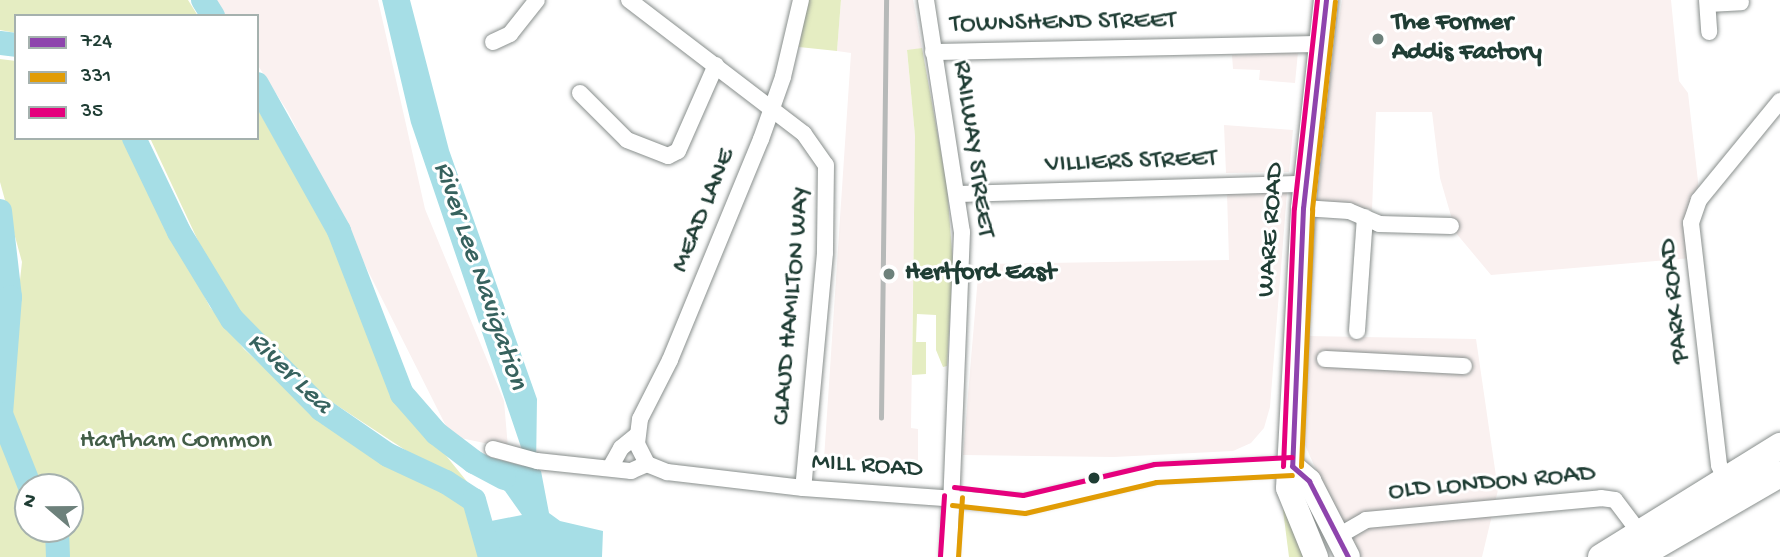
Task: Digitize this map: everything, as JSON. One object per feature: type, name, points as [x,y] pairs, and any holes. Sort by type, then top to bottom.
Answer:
[{"type":"highway","points":[[1638,545],[1726,481],[1780,446]]},
{"type":"highway","points":[[1601,557],[1638,545],[1776,478]]},
{"type":"main road","name":"WARE ROAD","points":[[1316,557],[1288,488],[1311,358],[1304,196],[1326,0]]},
{"type":"main road","points":[[1292,466],[1309,481],[1342,548]]},
{"type":"street","points":[[493,42],[510,34],[537,0]]},
{"type":"street","name":"CLAUD HAMILTON WAY","points":[[629,0],[772,109],[816,146],[826,165],[829,188],[803,488]]},
{"type":"street","name":"MEAD LANE","points":[[637,435],[772,109],[801,0]]},
{"type":"street","name":"RAILWAY STREET","points":[[926,0],[959,194],[962,269],[950,557]]},
{"type":"street","points":[[1709,32],[1707,2],[1741,2]]},
{"type":"street","name":"TOWNSHEND STREET","points":[[933,52],[1320,44]]},
{"type":"street","points":[[580,93],[627,140],[668,156],[678,150],[716,65]]},
{"type":"street","name":"PARK ROAD","points":[[1726,481],[1719,465],[1691,223],[1699,200],[1780,101]]},
{"type":"street","name":"VILLIERS STREET","points":[[959,194],[1304,196],[1379,224],[1451,226]]},
{"type":"street","points":[[1357,331],[1365,217]]},
{"type":"street","points":[[1311,358],[1464,366]]},
{"type":"street","points":[[637,435],[639,452],[648,464]]},
{"type":"street","points":[[610,468],[621,448],[637,435]]},
{"type":"street","name":"MILL ROAD","points":[[493,449],[530,460],[631,471],[648,464],[667,472],[803,488],[1032,503],[1155,473],[1292,466]]},
{"type":"street","name":"OLD LONDON ROAD","points":[[1342,548],[1366,520],[1601,498],[1615,500],[1638,545]]},
{"type":"shaded area","points":[[216,0],[378,0],[425,209],[504,401],[508,448],[451,436],[288,112],[259,67],[259,14],[225,14]]},
{"type":"shaded area","points":[[841,0],[913,0],[922,48],[907,51],[915,136],[911,428],[918,429],[918,463],[911,463],[910,468],[863,467],[863,462],[854,459],[824,459],[851,53],[837,51]]},
{"type":"shaded area","points":[[1342,0],[1671,0],[1679,81],[1688,93],[1699,190],[1691,258],[1491,275],[1456,233],[1440,178],[1432,112],[1376,112],[1372,210],[1319,201],[1324,113]]},
{"type":"shaded area","points":[[1298,52],[1295,83],[1259,80],[1260,70],[1233,69],[1232,55]]},
{"type":"shaded area","points":[[1224,125],[1293,130],[1289,172],[1226,173]]},
{"type":"shaded area","points":[[1287,192],[1270,407],[1264,428],[1251,443],[1233,451],[1114,457],[963,455],[979,264],[1229,260],[1227,193]]},
{"type":"shaded area","points":[[1307,336],[1476,339],[1498,490],[1482,557],[1361,557],[1352,548],[1304,443]]},
{"type":"green space","points":[[0,0],[188,0],[197,14],[14,14],[14,33],[0,30]]},
{"type":"green space","points":[[808,0],[841,0],[837,51],[799,47]]},
{"type":"green space","points":[[922,48],[947,186],[953,264],[947,366],[943,367],[936,350],[936,315],[917,314],[916,342],[926,342],[926,374],[912,375],[915,136],[907,50]]},
{"type":"green space","name":"Hartham Common","points":[[0,59],[14,61],[14,140],[123,140],[210,307],[244,349],[310,410],[457,499],[474,517],[480,557],[63,557],[64,543],[84,543],[84,473],[35,473],[14,422],[9,379],[22,262],[0,182]]},
{"type":"green space","points":[[259,111],[344,260],[396,394],[469,484],[419,459],[318,393],[236,312],[208,262],[151,140],[259,140]]},
{"type":"green space","points":[[0,422],[20,473],[14,473],[14,543],[52,543],[52,557],[0,557]]},
{"type":"green space","points":[[1288,508],[1306,557],[1289,557],[1283,510]]},
{"type":"water","name":"River Lee Navigation","points":[[382,0],[410,0],[449,150],[537,399],[536,468],[541,471],[549,513],[560,521],[603,531],[602,557],[497,557],[491,521],[522,515],[505,491],[471,471],[477,454],[523,466],[523,453],[411,123]]},
{"type":"waterway","points":[[203,0],[212,14]]},
{"type":"waterway","name":"River Lea","points":[[0,43],[14,45]]},
{"type":"waterway","points":[[259,88],[339,231],[402,394],[436,433],[474,462],[504,478]]},
{"type":"waterway","name":"River Lea","points":[[135,140],[179,232],[232,319],[321,409],[388,455],[446,482],[474,500],[490,557]]},
{"type":"waterway","points":[[0,211],[10,297],[1,414],[24,473]]},
{"type":"waterway","points":[[58,543],[58,557]]},
{"type":"railway","points":[[881,418],[886,0]]},
{"type":"transit line","name":"35","points":[[1283,466],[1294,208],[1317,0]]},
{"type":"transit line","name":"724","points":[[1326,0],[1303,208],[1292,466],[1309,481],[1348,557]]},
{"type":"transit line","name":"331","points":[[1301,466],[1312,209],[1335,1]]},
{"type":"transit line","name":"35","points":[[954,487],[1023,495],[1154,464],[1292,457]]},
{"type":"transit line","name":"331","points":[[952,505],[1025,513],[1156,482],[1292,475]]},
{"type":"transit line","name":"35","points":[[940,556],[944,495]]},
{"type":"transit line","name":"331","points":[[958,557],[962,497]]},
{"type":"place","name":"The Former Addis Factory","points":[[1378,39]]},
{"type":"place","name":"Hertford East","points":[[889,274]]}]
